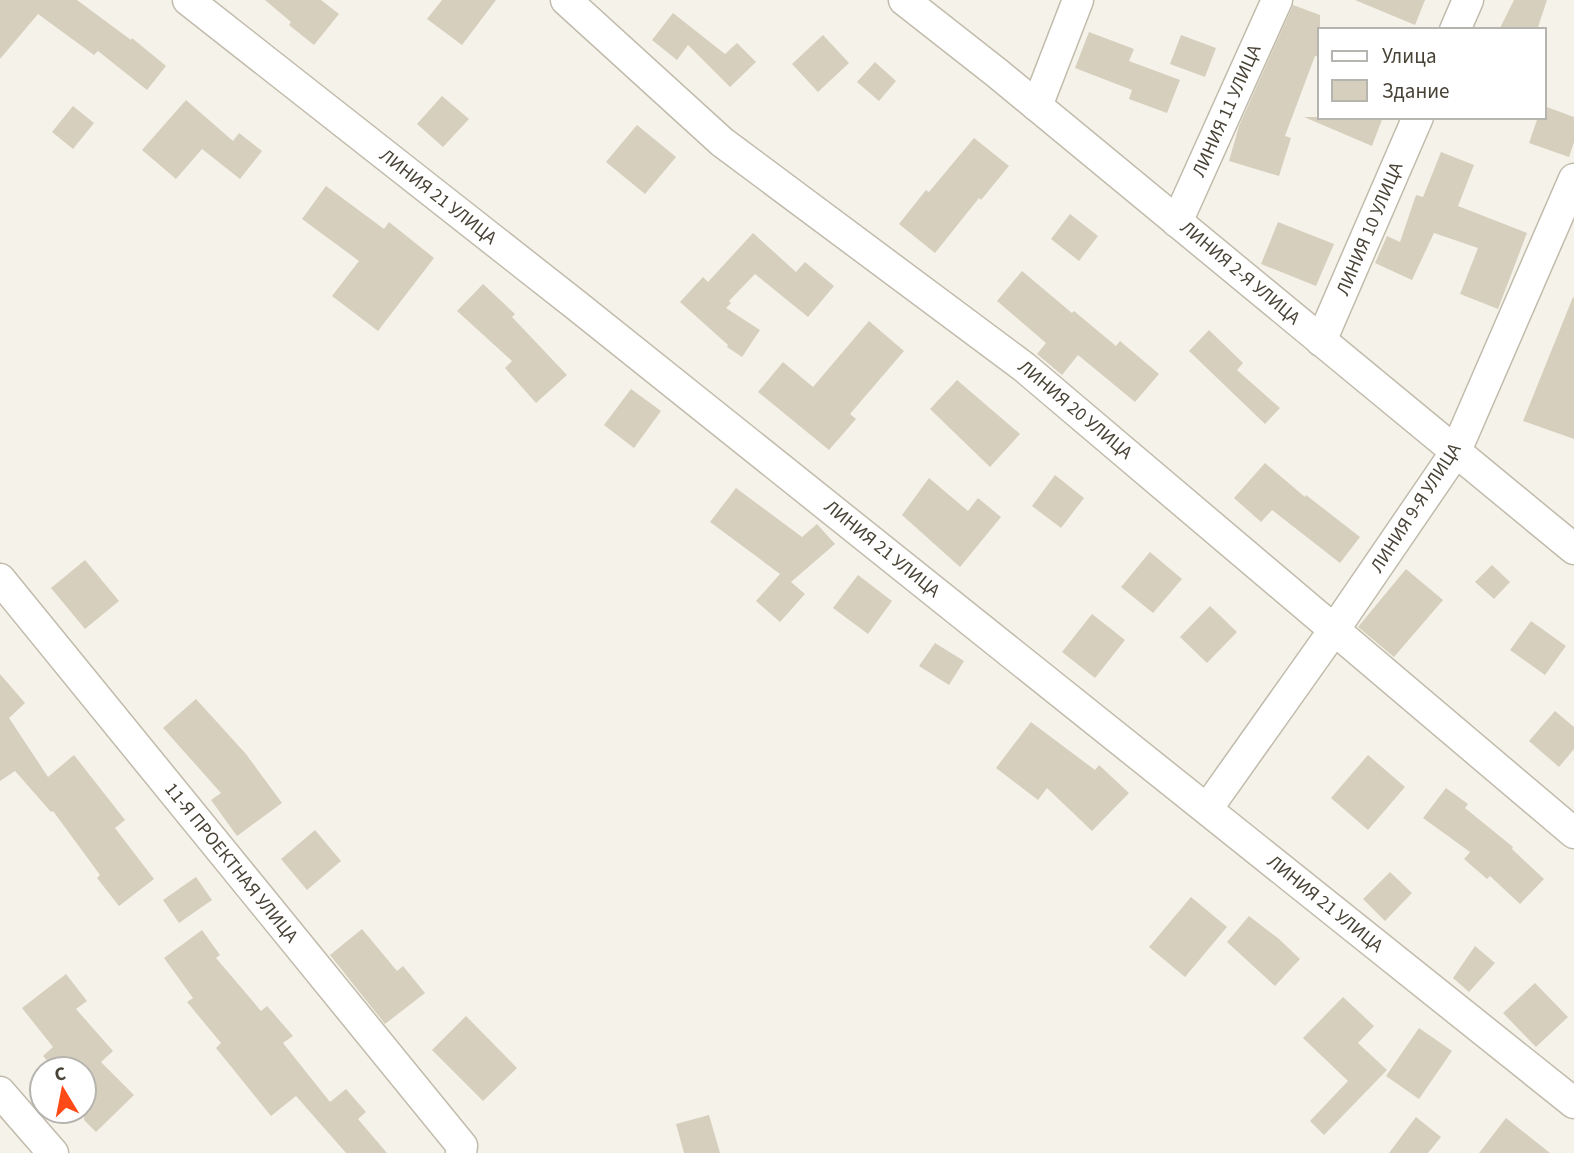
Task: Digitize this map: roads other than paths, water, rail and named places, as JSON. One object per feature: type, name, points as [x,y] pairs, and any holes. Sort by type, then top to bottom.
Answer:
[{"type":"street","name":"ЛИНИЯ 21 УЛИЦА","points":[[188,0],[576,305],[1574,1102]]},
{"type":"street","name":"ЛИНИЯ 20 УЛИЦА","points":[[566,0],[723,142],[1024,367],[1574,833]]},
{"type":"street","name":"ЛИНИЯ 2-Я УЛИЦА","points":[[904,0],[1037,106],[1574,549]]},
{"type":"street","points":[[1037,106],[1078,0]]},
{"type":"street","name":"ЛИНИЯ 11 УЛИЦА","points":[[1177,222],[1277,0]]},
{"type":"street","points":[[1456,28],[1468,0]]},
{"type":"street","name":"ЛИНИЯ 10 УЛИЦА","points":[[1321,341],[1417,119]]},
{"type":"street","name":"ЛИНИЯ 9-Я УЛИЦА","points":[[1207,809],[1455,453],[1574,179]]},
{"type":"street","name":"11-Я ПРОЕКТНАЯ УЛИЦА","points":[[0,579],[462,1149]]},
{"type":"street","points":[[0,1092],[53,1153]]}]
